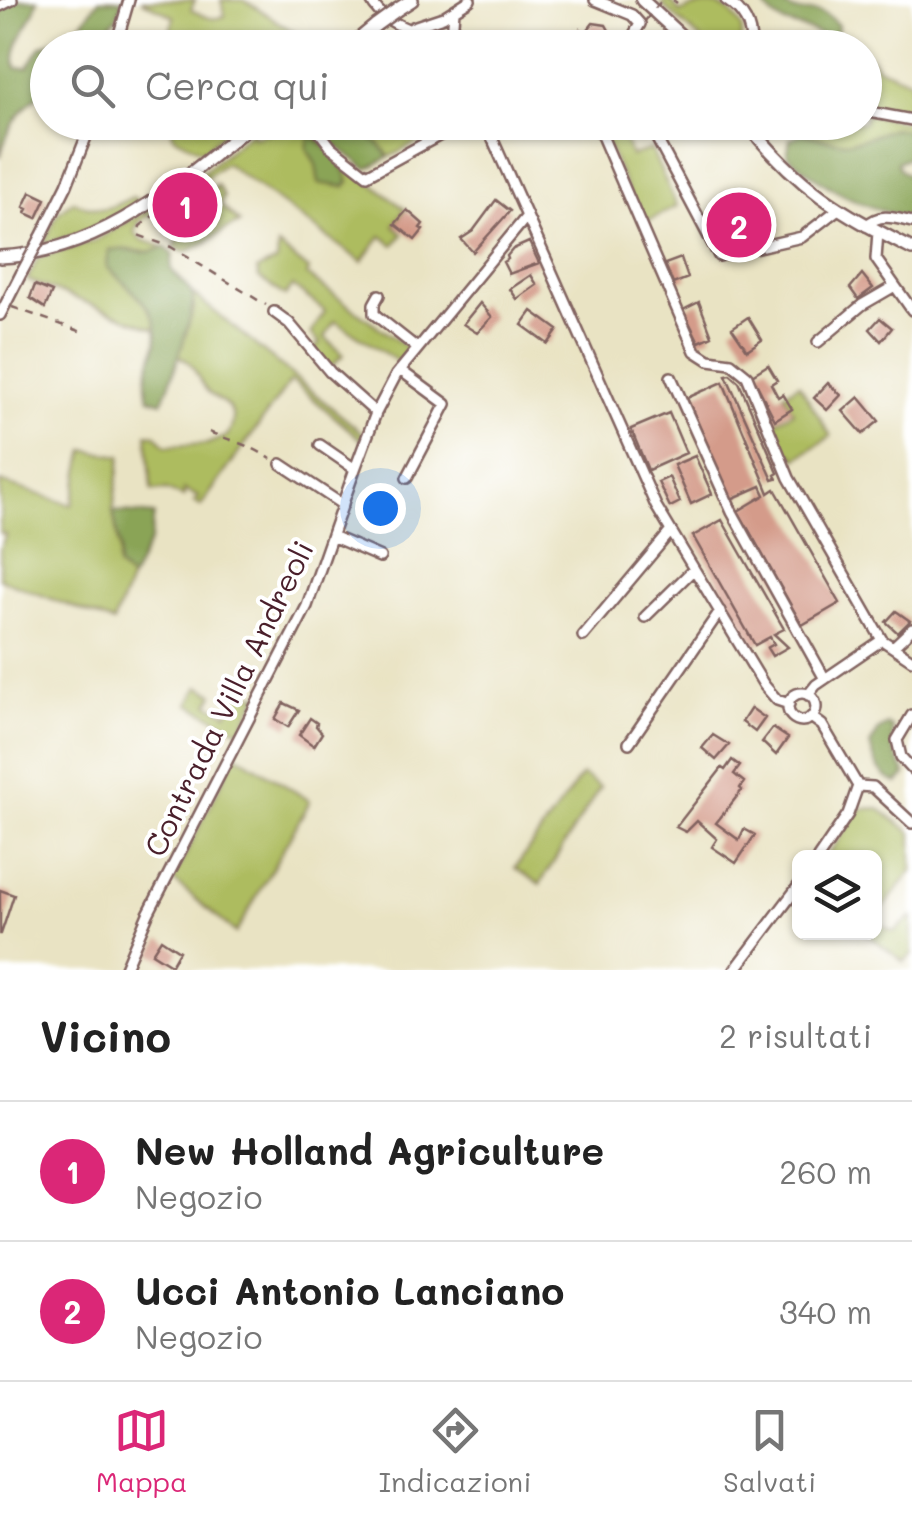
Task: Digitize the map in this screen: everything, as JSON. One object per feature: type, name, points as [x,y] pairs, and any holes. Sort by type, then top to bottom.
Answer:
[{"type":"main road","points":[[370,30],[412,0]]},
{"type":"main road","points":[[642,0],[674,30]]},
{"type":"main road","points":[[0,257],[68,246],[104,230],[147,206],[232,140]]},
{"type":"main road","points":[[761,140],[776,159],[837,210],[912,249]]},
{"type":"street","points":[[0,6],[12,0]]},
{"type":"street","points":[[120,30],[129,0]]},
{"type":"street","points":[[372,0],[379,12],[414,30]]},
{"type":"street","points":[[410,28],[478,0]]},
{"type":"street","points":[[595,0],[632,15],[640,24],[636,30]]},
{"type":"street","points":[[726,0],[740,11],[748,30]]},
{"type":"street","points":[[882,114],[912,120]]},
{"type":"street","points":[[0,315],[67,185],[85,140]]},
{"type":"street","points":[[326,140],[367,175],[431,140]]},
{"type":"street","points":[[493,140],[656,506],[764,685],[778,700],[788,704],[794,718],[802,721],[811,717],[816,706],[808,694]]},
{"type":"street","points":[[604,140],[694,351],[709,360],[731,362],[747,376],[789,478],[882,640],[912,660]]},
{"type":"street","points":[[658,140],[719,256],[802,238],[837,210]]},
{"type":"street","name":"Contrada Villa Andreoli","points":[[124,970],[148,914],[307,606],[376,413],[400,370],[527,216]]},
{"type":"street","points":[[912,222],[885,216],[872,229],[876,259],[912,310]]},
{"type":"street","points":[[818,342],[862,305],[894,287]]},
{"type":"street","points":[[379,294],[374,314],[417,348]]},
{"type":"street","points":[[274,312],[290,324],[330,372],[376,413]]},
{"type":"street","points":[[400,370],[446,404],[407,478]]},
{"type":"street","points":[[671,377],[732,512],[825,679]]},
{"type":"street","points":[[320,445],[355,469]]},
{"type":"street","points":[[281,464],[343,505]]},
{"type":"street","points":[[584,636],[671,531]]},
{"type":"street","points":[[334,536],[380,558]]},
{"type":"street","points":[[646,617],[694,569]]},
{"type":"street","points":[[629,743],[720,611]]},
{"type":"street","points":[[893,647],[912,629]]},
{"type":"street","points":[[788,704],[882,640]]},
{"type":"street","points":[[912,715],[897,740],[901,756],[912,769]]},
{"type":"street","points":[[811,717],[822,725],[858,786]]},
{"type":"street","points":[[858,786],[873,787],[912,823]]},
{"type":"street","points":[[823,850],[848,814],[858,786]]},
{"type":"street","points":[[735,970],[792,895]]},
{"type":"path","points":[[645,21],[662,0]]},
{"type":"path","points":[[170,202],[140,226],[138,235],[190,258],[274,312]]},
{"type":"path","points":[[6,304],[84,333]]},
{"type":"path","points":[[209,432],[228,442],[241,441],[253,446],[281,464]]},
{"type":"green space","points":[[18,0],[38,0],[15,59],[16,68],[30,64],[30,103],[16,119],[0,158],[0,11]]},
{"type":"green space","points":[[99,0],[123,0],[117,17],[106,30],[75,30]]},
{"type":"green space","points":[[141,0],[195,0],[191,10],[215,18],[225,16],[221,0],[244,0],[291,30],[171,30],[174,17]]},
{"type":"green space","points":[[665,0],[671,1],[680,13],[707,5],[723,8],[742,30],[690,30],[662,5]]},
{"type":"green space","points":[[762,0],[777,1],[799,12],[818,11],[838,25],[837,30],[808,30],[782,22]]},
{"type":"green space","points":[[882,69],[912,81],[912,108],[893,114],[882,112]]},
{"type":"green space","points":[[882,117],[912,123],[912,131],[882,134]]},
{"type":"green space","points":[[893,128],[912,131],[912,156],[897,162],[900,170],[912,177],[912,220],[845,196],[787,155],[790,140],[882,140],[882,132]]},
{"type":"green space","points":[[181,140],[215,140],[203,151]]},
{"type":"green space","points":[[241,140],[310,140],[307,148],[317,165],[319,183],[344,187],[333,154],[405,209],[394,225],[403,234],[394,245],[381,236],[362,262],[225,163],[189,191],[190,183]]},
{"type":"green space","points":[[309,140],[316,140],[329,150],[349,182],[344,187],[319,183],[307,148]]},
{"type":"green space","points":[[332,140],[373,140],[389,157],[367,169]]},
{"type":"green space","points":[[374,140],[422,140],[389,157]]},
{"type":"green space","points":[[605,140],[624,140],[631,156],[651,149],[677,206],[642,224]]},
{"type":"green space","points":[[826,140],[868,140],[851,144]]},
{"type":"green space","points":[[217,185],[224,196],[220,205],[240,223],[192,250],[184,252],[174,247],[199,205]]},
{"type":"green space","points":[[133,197],[141,202],[89,230],[43,245],[58,213],[73,201],[104,208]]},
{"type":"green space","points":[[166,200],[139,222],[134,232],[142,240],[164,247],[150,252],[109,250],[107,267],[144,303],[158,330],[27,280],[38,258],[94,241]]},
{"type":"green space","points":[[278,246],[309,270],[307,275],[410,350],[403,365],[335,321],[325,337],[343,355],[330,368],[313,349],[320,343],[311,333],[325,311],[293,286],[285,296],[259,278],[257,270],[277,261]]},
{"type":"green space","points":[[164,247],[173,254],[171,269],[190,291],[193,301],[162,402],[149,398],[148,391],[156,325],[145,304],[107,267],[109,250],[150,252]]},
{"type":"green space","points":[[192,293],[365,435],[363,441],[291,380],[201,506],[194,502],[199,497],[184,490],[184,497],[166,490],[152,491],[147,434],[156,435],[166,446],[207,444],[227,436],[233,422],[228,406],[208,392],[192,366],[177,356],[194,308]]},
{"type":"green space","points":[[799,384],[831,436],[796,459],[793,454],[783,457],[770,425],[793,412],[784,393]]},
{"type":"green space","points":[[85,450],[121,456],[113,511],[120,550],[118,567],[131,579],[113,623],[0,579],[0,549],[6,534],[0,533],[0,482],[72,505]]},
{"type":"green space","points":[[113,511],[154,515],[150,541],[131,579],[118,567],[120,550]]},
{"type":"green space","points":[[199,686],[214,694],[209,704],[227,713],[238,693],[259,695],[240,731],[189,704]]},
{"type":"green space","points":[[892,727],[893,749],[906,775],[898,783],[882,773],[870,745],[879,730]]},
{"type":"green space","points":[[236,754],[310,801],[236,933],[173,880]]},
{"type":"green space","points":[[582,775],[600,787],[540,884],[515,868]]},
{"type":"green space","points":[[878,808],[912,833],[912,871],[882,909],[882,850],[832,850],[860,809]]},
{"type":"green space","points":[[912,916],[912,954],[904,962],[874,940],[882,940],[882,925],[894,932]]},
{"type":"building","points":[[593,23],[606,25],[609,30],[588,30]]},
{"type":"building","points":[[31,192],[46,199],[37,218],[26,213],[28,209],[24,207]]},
{"type":"building","points":[[496,200],[510,211],[473,252],[461,239],[473,231]]},
{"type":"building","points":[[188,203],[195,208],[179,232],[171,226]]},
{"type":"building","points":[[407,210],[423,224],[415,240],[395,224]]},
{"type":"building","points":[[529,242],[539,263],[509,274],[503,262],[513,249]]},
{"type":"building","points":[[681,258],[688,278],[673,284],[665,264]]},
{"type":"building","points":[[862,274],[873,288],[858,299],[850,288]]},
{"type":"building","points":[[531,275],[537,285],[517,299],[510,289]]},
{"type":"building","points":[[35,285],[52,292],[45,308],[30,298]]},
{"type":"building","points":[[699,302],[712,336],[699,342],[683,310]]},
{"type":"building","points":[[480,303],[492,317],[477,333],[463,324]]},
{"type":"building","points":[[532,311],[558,330],[548,344],[522,325]]},
{"type":"building","points":[[748,317],[762,340],[747,350],[732,328]]},
{"type":"building","points":[[880,318],[892,328],[881,341],[870,329]]},
{"type":"building","points":[[768,365],[777,380],[771,384],[778,397],[783,394],[792,409],[775,420],[752,375]]},
{"type":"building","points":[[726,375],[739,382],[778,473],[777,479],[773,480]]},
{"type":"building","points":[[723,382],[769,493],[775,489],[840,603],[802,625],[738,511],[765,495],[761,486],[731,499],[687,398]]},
{"type":"building","points":[[828,383],[841,395],[827,410],[814,398]]},
{"type":"building","points":[[859,397],[879,421],[863,434],[843,411]]},
{"type":"building","points":[[669,413],[686,453],[648,470],[631,429]]},
{"type":"building","points":[[695,456],[712,494],[691,504],[674,465]]},
{"type":"building","points":[[669,477],[680,502],[670,507],[658,482]]},
{"type":"building","points":[[722,520],[784,629],[774,634],[788,647],[772,656],[767,648],[774,644],[770,637],[755,645],[693,536]]},
{"type":"building","points":[[896,611],[910,621],[898,633],[886,622]]},
{"type":"building","points":[[284,703],[299,710],[288,727],[275,719]]},
{"type":"building","points":[[751,708],[765,718],[755,732],[742,722]]},
{"type":"building","points":[[310,718],[322,733],[314,746],[299,735]]},
{"type":"building","points":[[773,728],[788,738],[776,755],[762,742]]},
{"type":"building","points":[[713,735],[729,745],[716,760],[702,748]]},
{"type":"building","points":[[732,760],[740,766],[734,774],[744,782],[742,790],[716,823],[739,840],[744,829],[755,835],[736,863],[712,847],[717,839],[697,821],[686,832],[676,827]]},
{"type":"building","points":[[0,890],[14,895],[1,934],[0,934]]},
{"type":"building","points":[[161,939],[179,951],[171,965],[152,953]]},
{"type":"place","name":"New Holland Agriculture","points":[[185,205]]},
{"type":"place","name":"Ucci Antonio Lanciano","points":[[739,225]]}]
